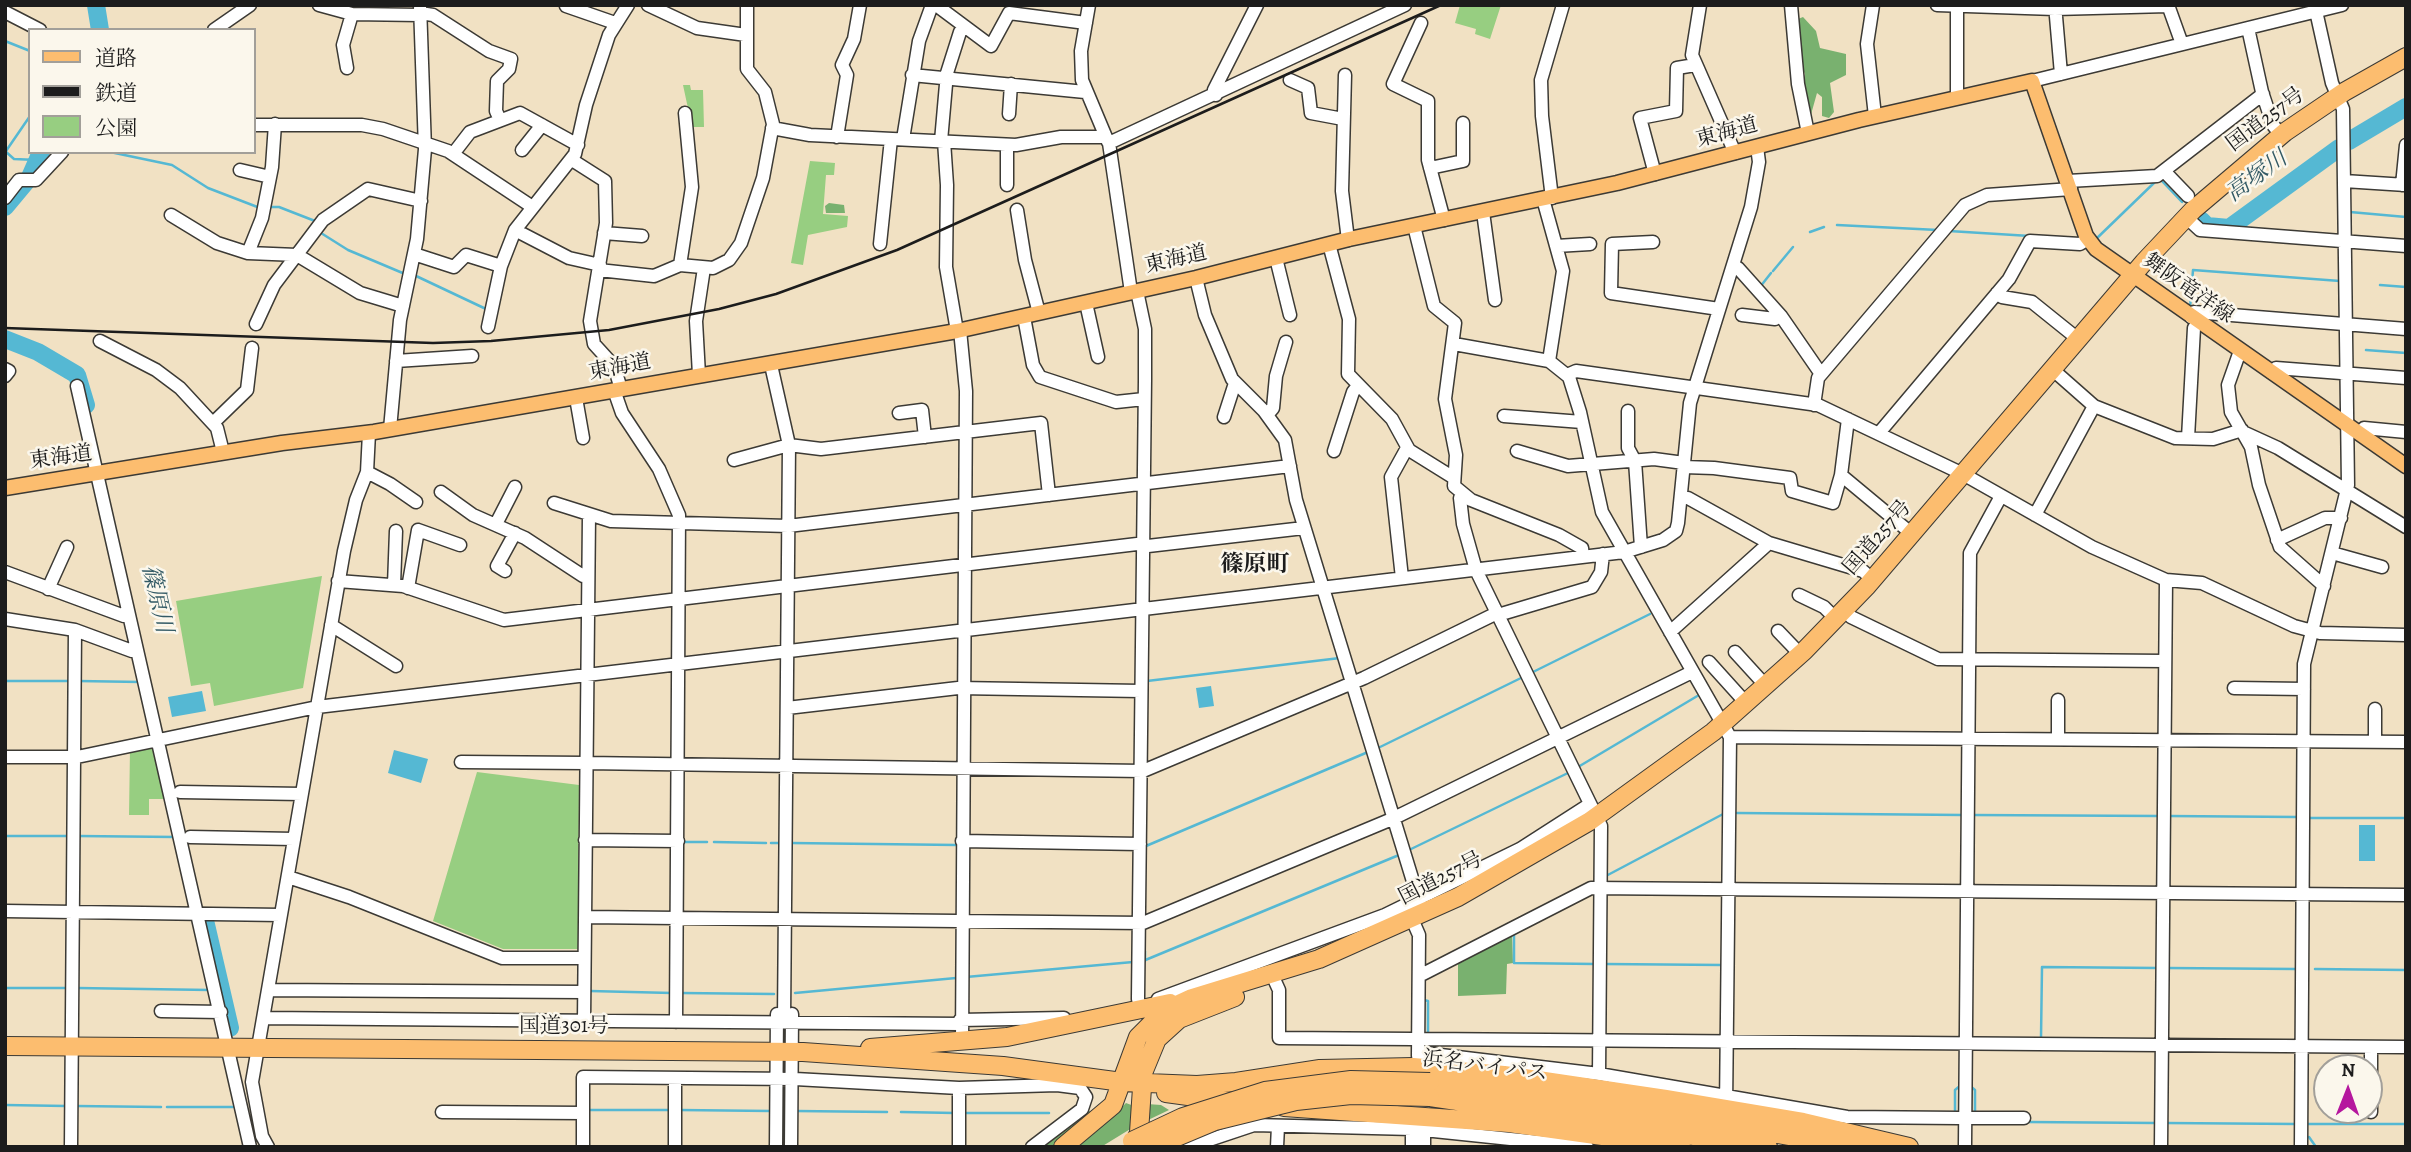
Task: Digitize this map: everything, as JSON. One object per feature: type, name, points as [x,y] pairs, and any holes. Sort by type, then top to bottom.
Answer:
[{"type":"highway","name":"国道257号","points":[[1130,1145],[1141,1085],[1153,1045],[1167,1028],[1186,1015],[1274,979],[1512,869],[1593,810],[1726,730],[1746,703],[1840,615],[2186,217],[2281,135],[2338,96],[2406,57]]},
{"type":"highway","name":"国道257号","points":[[1122,1082],[1134,1045],[1143,1030],[1164,1012],[1192,998],[1314,961]]},
{"type":"highway","points":[[790,1052],[960,1028],[1059,1028],[1141,1007],[1192,998]]},
{"type":"highway","points":[[1063,1147],[1108,1111],[1122,1082],[1134,1076],[1146,1042],[1162,1023],[1183,1011],[1231,998]]},
{"type":"highway","name":"国道301号","points":[[5,1046],[790,1052],[1003,1066],[1141,1085]]},
{"type":"highway","points":[[1141,1085],[1217,1084],[1320,1069],[1423,1070],[1504,1075],[1727,1101],[1909,1147]]},
{"type":"highway","name":"浜名バイパス","points":[[1130,1145],[1184,1116],[1265,1091],[1423,1070],[1852,1147]]},
{"type":"highway","name":"浜名バイパス","points":[[1153,1147],[1215,1121],[1296,1101],[1351,1095],[1423,1070],[1768,1147]]},
{"type":"highway","points":[[1141,1085],[1273,1106],[1418,1123],[1548,1127],[1681,1147]]},
{"type":"main road","name":"東海道","points":[[5,488],[223,452],[369,433],[699,375],[771,365],[1024,317],[1196,278],[1329,244],[1655,174],[1875,117],[2032,81]]},
{"type":"main road","points":[[2032,81],[2088,240]]},
{"type":"main road","name":"舞阪竜洋線","points":[[2088,240],[2132,276],[2406,466]]},
{"type":"street","points":[[217,28],[250,5]]},
{"type":"street","points":[[319,5],[352,14],[420,11],[433,15],[489,51],[511,59],[509,69],[496,83],[496,111],[500,120]]},
{"type":"street","points":[[488,327],[500,266],[515,230],[531,206],[572,160],[590,94],[614,23],[628,5]]},
{"type":"street","points":[[648,5],[697,28],[746,35]]},
{"type":"street","points":[[515,230],[569,258],[599,268],[654,276],[680,265],[713,268],[729,260],[746,234],[764,175],[772,128],[765,92],[748,73],[747,5]]},
{"type":"street","points":[[837,137],[846,75],[842,65],[854,39],[860,5]]},
{"type":"street","points":[[880,244],[897,139],[919,41],[934,5],[991,46],[1009,13],[1086,23]]},
{"type":"street","points":[[1089,5],[1080,61],[1085,92],[1107,140],[1134,292],[1145,329],[1139,923],[1141,1007],[1354,928],[1417,911]]},
{"type":"street","points":[[772,128],[837,137],[1007,145],[1024,145],[1061,137],[1107,140],[1216,95],[1405,5]]},
{"type":"street","points":[[1549,361],[1563,279],[1548,198],[1541,80],[1563,5]]},
{"type":"street","points":[[1700,5],[1691,47],[1695,65],[1735,153]]},
{"type":"street","points":[[1791,5],[1798,84],[1808,134]]},
{"type":"street","points":[[1873,5],[1867,44],[1875,117]]},
{"type":"street","points":[[1937,5],[1957,8],[2168,6],[2182,44]]},
{"type":"street","name":"東海道","points":[[2032,81],[2248,28],[2294,11],[2316,11],[2342,5]]},
{"type":"street","points":[[566,6],[614,23]]},
{"type":"street","points":[[1216,95],[1214,90],[1255,6]]},
{"type":"street","points":[[2055,7],[2061,74]]},
{"type":"street","points":[[1957,8],[1957,98]]},
{"type":"street","points":[[390,429],[402,306],[414,254],[426,142],[420,11]]},
{"type":"street","points":[[2301,1144],[2304,664],[2347,493],[2343,109],[2316,11]]},
{"type":"street","points":[[5,12],[36,28]]},
{"type":"street","points":[[347,68],[343,45],[352,14]]},
{"type":"street","points":[[1421,23],[1393,84],[1428,101],[1430,168],[1444,220]]},
{"type":"street","points":[[263,1018],[784,1021],[960,1028],[965,368],[946,267],[947,185],[943,141],[946,78],[960,32],[964,27]]},
{"type":"street","points":[[2248,28],[2263,93],[2273,125],[2281,135]]},
{"type":"street","points":[[1655,174],[1640,118],[1676,111],[1677,68],[1695,65]]},
{"type":"street","points":[[912,75],[1085,92]]},
{"type":"street","points":[[1345,75],[1342,201],[1348,240]]},
{"type":"street","points":[[1290,80],[1308,88],[1311,113],[1343,119]]},
{"type":"street","points":[[1009,114],[1011,84]]},
{"type":"street","points":[[1814,405],[1821,374],[1972,200],[1986,195],[2158,176],[2263,93]]},
{"type":"street","points":[[453,154],[470,132],[520,113],[578,145]]},
{"type":"street","points":[[680,265],[692,187],[685,113]]},
{"type":"street","points":[[1430,168],[1463,161],[1463,123]]},
{"type":"street","points":[[248,253],[262,218],[270,177],[275,124]]},
{"type":"street","points":[[256,125],[369,126],[426,142],[453,154],[531,206]]},
{"type":"street","points":[[522,150],[542,125]]},
{"type":"street","points":[[1007,145],[1007,185]]},
{"type":"street","points":[[2344,180],[2404,185],[2406,145]]},
{"type":"street","points":[[5,757],[74,757],[317,706],[1476,570],[1624,552],[1642,547],[1670,537],[1676,531],[1689,403],[1753,200],[1759,162],[1757,147]]},
{"type":"street","points":[[5,198],[27,180],[36,180],[60,154]]},
{"type":"street","points":[[572,160],[606,181],[604,233],[590,321],[592,340],[614,366],[622,413],[664,480],[680,523],[676,1022]]},
{"type":"street","points":[[240,170],[270,177]]},
{"type":"street","points":[[2164,171],[2188,196]]},
{"type":"street","points":[[256,324],[268,296],[320,223],[349,205],[366,190],[421,201]]},
{"type":"street","points":[[1017,211],[1025,260],[1039,313]]},
{"type":"street","points":[[1483,212],[1494,300]]},
{"type":"street","points":[[171,215],[217,243],[248,253],[297,254],[360,293],[402,306]]},
{"type":"street","points":[[2186,217],[2200,230],[2406,246]]},
{"type":"street","points":[[1414,226],[1434,306],[1455,323],[1445,404],[1455,450],[1454,486],[1463,495],[1553,532],[1582,548],[1583,556]]},
{"type":"street","points":[[604,233],[642,236]]},
{"type":"street","points":[[1879,433],[2009,279],[2030,241],[2080,244],[2088,240]]},
{"type":"street","points":[[1653,242],[1612,244],[1611,293],[1719,309]]},
{"type":"street","points":[[1329,244],[1348,315],[1346,368],[1357,387],[1392,419],[1407,448],[1454,478]]},
{"type":"street","points":[[1556,246],[1590,244]]},
{"type":"street","points":[[414,254],[454,267],[466,255],[500,266]]},
{"type":"street","points":[[1276,258],[1290,315]]},
{"type":"street","points":[[1733,266],[1738,268],[1780,315],[1821,374]]},
{"type":"street","points":[[699,375],[697,309],[704,268]]},
{"type":"street","points":[[1196,278],[1208,321],[1235,383],[1268,415],[1285,440],[1304,528],[1392,818],[1417,911],[1423,1070]]},
{"type":"street","points":[[1997,293],[2002,298],[2032,302],[2078,339]]},
{"type":"street","points":[[1086,303],[1098,357]]},
{"type":"street","points":[[2188,438],[2194,312],[2406,329]]},
{"type":"street","points":[[1742,315],[1775,319],[1780,315]]},
{"type":"street","points":[[1024,317],[1033,365],[1040,377],[1116,402],[1144,399]]},
{"type":"street","points":[[100,341],[164,376],[213,423],[219,433],[223,452]]},
{"type":"street","points":[[1454,344],[1549,361],[1567,375],[1582,422],[1602,512],[1726,730],[1729,889],[1727,1101]]},
{"type":"street","points":[[1268,415],[1273,408],[1276,376],[1288,347]]},
{"type":"street","points":[[213,423],[247,390],[252,348]]},
{"type":"street","points":[[2240,351],[2230,376],[2228,394],[2231,412],[2251,447],[2259,485],[2277,540],[2288,556],[2324,586]]},
{"type":"street","points":[[396,361],[472,356]]},
{"type":"street","points":[[771,365],[789,445],[785,923],[778,944],[784,1021],[790,1052],[776,1147]]},
{"type":"street","points":[[2272,373],[2276,368],[2406,378]]},
{"type":"street","points":[[5,369],[9,371],[5,376]]},
{"type":"street","points":[[2052,369],[2094,406],[2175,438],[2213,439],[2243,431],[2278,448],[2406,527]]},
{"type":"street","points":[[1567,375],[1576,371],[1814,405],[1963,474],[2092,547],[2166,580],[2202,583],[2294,626],[2313,631],[2406,635]]},
{"type":"street","points":[[1224,417],[1235,383]]},
{"type":"street","points":[[77,386],[101,474],[129,615],[160,738],[250,1147]]},
{"type":"street","points":[[1335,451],[1353,392],[1357,387]]},
{"type":"street","points":[[576,398],[583,438]]},
{"type":"street","points":[[2035,516],[2094,406]]},
{"type":"street","points":[[904,409],[922,411],[925,437]]},
{"type":"street","points":[[1628,411],[1628,448],[1635,461],[1642,547]]},
{"type":"street","points":[[1504,416],[1582,422]]},
{"type":"street","points":[[734,460],[789,445],[821,449],[965,432],[1039,419],[1049,495]]},
{"type":"street","points":[[1517,451],[1563,465],[1654,459],[1790,478],[1792,491],[1833,503],[1841,475],[1847,419]]},
{"type":"street","points":[[2360,434],[2364,428],[2406,432]]},
{"type":"street","points":[[268,1147],[264,1141],[253,1094],[258,1048],[338,581],[354,505],[366,472],[369,433]]},
{"type":"street","points":[[1402,578],[1391,478],[1407,448]]},
{"type":"street","points":[[554,503],[611,521],[788,526],[1290,466]]},
{"type":"street","points":[[366,472],[416,502]]},
{"type":"street","points":[[1841,475],[1912,534]]},
{"type":"street","points":[[496,524],[515,488]]},
{"type":"street","points":[[441,492],[473,515],[515,533],[583,576],[588,576]]},
{"type":"street","points":[[1463,495],[1463,524],[1476,570],[1601,826],[1599,1074]]},
{"type":"street","points":[[1965,1146],[1970,553],[2001,496]]},
{"type":"street","points":[[1681,498],[1688,498],[1769,543],[1863,571],[1872,579]]},
{"type":"street","points":[[584,1021],[589,515]]},
{"type":"street","points":[[2277,540],[2325,519],[2341,518]]},
{"type":"street","points":[[338,581],[408,588],[498,620],[1304,528]]},
{"type":"street","points":[[408,588],[418,530],[460,545]]},
{"type":"street","points":[[394,585],[396,531]]},
{"type":"street","points":[[505,570],[497,566],[515,533]]},
{"type":"street","points":[[1670,632],[1769,543]]},
{"type":"street","points":[[48,589],[67,547]]},
{"type":"street","points":[[2332,553],[2382,567]]},
{"type":"street","points":[[461,762],[1141,771],[1352,683],[1497,614],[1592,587],[1601,572],[1603,554]]},
{"type":"street","points":[[5,572],[124,616],[129,615]]},
{"type":"street","points":[[2161,1147],[2166,580]]},
{"type":"street","points":[[1799,596],[1840,615],[1851,617],[1938,659],[2165,661]]},
{"type":"street","points":[[5,619],[75,630],[132,652],[137,650]]},
{"type":"street","points":[[331,625],[396,666]]},
{"type":"street","points":[[71,1147],[75,630]]},
{"type":"street","points":[[1778,631],[1800,654]]},
{"type":"street","points":[[1735,652],[1766,686]]},
{"type":"street","points":[[1709,662],[1746,703]]},
{"type":"street","points":[[584,917],[785,923],[961,920],[1139,923],[1392,818],[1692,671]]},
{"type":"street","points":[[787,708],[963,688],[1141,691]]},
{"type":"street","points":[[2239,691],[2304,689]]},
{"type":"street","points":[[2058,740],[2059,700]]},
{"type":"street","points":[[2375,709],[2375,742]]},
{"type":"street","points":[[1726,730],[1968,739],[2406,742]]},
{"type":"street","points":[[180,792],[302,794]]},
{"type":"street","points":[[190,837],[294,839]]},
{"type":"street","points":[[585,840],[678,841]]},
{"type":"street","points":[[961,841],[1140,844]]},
{"type":"street","points":[[288,877],[349,897],[502,958],[584,958]]},
{"type":"street","points":[[1419,976],[1591,888],[2406,895]]},
{"type":"street","points":[[5,911],[281,915]]},
{"type":"street","points":[[1274,979],[1279,990],[1279,1038],[2406,1047]]},
{"type":"street","points":[[268,990],[584,992]]},
{"type":"street","points":[[1419,1001],[1424,1018],[1419,1039],[1423,1070]]},
{"type":"street","points":[[162,1012],[221,1012]]},
{"type":"street","points":[[2371,1047],[2371,1054]]},
{"type":"street","points":[[965,1088],[1003,1066]]},
{"type":"street","points":[[1423,1070],[1599,1074],[1727,1101],[1847,1117],[2024,1118]]},
{"type":"street","points":[[583,1147],[583,1077],[965,1088],[1057,1085],[1080,1088],[1086,1097],[1082,1109],[1032,1147]]},
{"type":"street","points":[[675,1078],[675,1147]]},
{"type":"street","points":[[783,1147],[784,1081]]},
{"type":"street","points":[[784,1081],[790,1147]]},
{"type":"street","points":[[1965,1086],[1959,1103],[1965,1118],[1965,1146]]},
{"type":"street","points":[[959,1147],[965,1088]]},
{"type":"street","points":[[442,1112],[583,1113]]},
{"type":"street","points":[[1412,1147],[1418,1123]]},
{"type":"street","points":[[1418,1123],[1418,1147]]},
{"type":"street","points":[[1418,1123],[1423,1147]]},
{"type":"street","points":[[1188,1147],[1248,1126],[1418,1123],[1587,1147]]},
{"type":"street","points":[[1278,1126],[1278,1147]]},
{"type":"green space","points":[[1460,5],[1501,5],[1490,39],[1475,34],[1476,29],[1455,23]]},
{"type":"green space","points":[[1803,17],[1816,31],[1820,48],[1846,54],[1846,75],[1830,83],[1834,112],[1829,118],[1822,116],[1822,97],[1817,93],[1810,118],[1802,86],[1805,74],[1801,65],[1798,19]]},
{"type":"green space","points":[[683,85],[690,85],[691,90],[703,90],[704,127],[692,127]]},
{"type":"green space","points":[[810,161],[835,163],[834,175],[826,175],[823,214],[848,216],[847,227],[808,235],[803,265],[791,263]]},
{"type":"green space","points":[[829,203],[844,205],[845,213],[826,213],[825,206]]},
{"type":"green space","points":[[322,576],[303,688],[214,706],[210,683],[191,686],[176,601]]},
{"type":"green space","points":[[154,743],[169,799],[149,799],[149,815],[129,815],[130,749]]},
{"type":"green space","points":[[477,772],[579,785],[578,949],[503,949],[433,921]]},
{"type":"green space","points":[[1512,935],[1513,963],[1507,964],[1506,994],[1458,996],[1458,962]]},
{"type":"green space","points":[[1126,1103],[1134,1106],[1132,1128],[1101,1147],[1070,1147],[1110,1119]]},
{"type":"green space","points":[[1147,1104],[1161,1105],[1169,1110],[1146,1121]]},
{"type":"green space","points":[[1089,1111],[1094,1112],[1055,1147],[1039,1147]]},
{"type":"water","points":[[1211,686],[1214,706],[1199,708],[1196,688]]},
{"type":"water","points":[[202,691],[206,711],[172,717],[168,697]]},
{"type":"water","points":[[394,750],[428,759],[421,783],[388,773]]},
{"type":"water","points":[[2359,825],[2375,825],[2375,861],[2359,861]]},
{"type":"waterway","name":"篠原川","points":[[96,5],[100,28]]},
{"type":"waterway","points":[[5,41],[28,50]]},
{"type":"waterway","name":"高塚川","points":[[2349,141],[2406,107]]},
{"type":"waterway","points":[[6,151],[28,119]]},
{"type":"waterway","name":"高塚川","points":[[2201,220],[2207,226],[2229,228],[2339,148]]},
{"type":"waterway","points":[[5,151],[14,159],[37,160]]},
{"type":"waterway","name":"篠原川","points":[[5,207],[30,177],[40,154]]},
{"type":"waterway","points":[[120,154],[172,165],[208,188],[260,208]]},
{"type":"waterway","points":[[2161,180],[2182,202]]},
{"type":"waterway","points":[[2095,240],[2155,182]]},
{"type":"waterway","points":[[269,207],[279,207],[315,221]]},
{"type":"waterway","points":[[2350,212],[2406,217]]},
{"type":"waterway","points":[[1837,225],[1938,230]]},
{"type":"waterway","points":[[1810,232],[1824,227]]},
{"type":"waterway","points":[[1949,231],[2030,236]]},
{"type":"waterway","points":[[321,233],[348,250],[405,274]]},
{"type":"waterway","points":[[1773,271],[1793,247]]},
{"type":"waterway","points":[[2190,308],[2193,270],[2340,281]]},
{"type":"waterway","points":[[1760,287],[1771,273]]},
{"type":"waterway","points":[[414,275],[486,309]]},
{"type":"waterway","points":[[2380,285],[2406,287]]},
{"type":"waterway","name":"篠原川","points":[[5,339],[38,352],[77,375],[86,405]]},
{"type":"waterway","points":[[2366,350],[2406,353]]},
{"type":"waterway","points":[[1531,673],[1650,614]]},
{"type":"waterway","points":[[1147,681],[1340,658]]},
{"type":"waterway","points":[[1376,749],[1523,677]]},
{"type":"waterway","points":[[5,681],[71,681]]},
{"type":"waterway","points":[[78,681],[141,682]]},
{"type":"waterway","points":[[1578,767],[1699,695]]},
{"type":"waterway","points":[[1146,846],[1368,752]]},
{"type":"waterway","points":[[1409,850],[1570,772]]},
{"type":"waterway","points":[[1604,877],[1725,813]]},
{"type":"waterway","points":[[1737,813],[1963,815]]},
{"type":"waterway","points":[[1972,815],[2159,816]]},
{"type":"waterway","points":[[2168,816],[2298,817]]},
{"type":"waterway","points":[[2310,818],[2406,818]]},
{"type":"waterway","points":[[5,836],[68,836]]},
{"type":"waterway","points":[[78,836],[176,837]]},
{"type":"waterway","points":[[682,842],[707,842]]},
{"type":"waterway","points":[[714,842],[766,843]]},
{"type":"waterway","points":[[771,843],[778,843]]},
{"type":"waterway","points":[[791,843],[957,845]]},
{"type":"waterway","points":[[1143,961],[1399,855]]},
{"type":"waterway","name":"篠原川","points":[[204,916],[230,1028]]},
{"type":"waterway","points":[[1514,935],[1514,963],[1595,964]]},
{"type":"waterway","points":[[1145,951],[1145,961]]},
{"type":"waterway","points":[[966,977],[1133,962]]},
{"type":"waterway","points":[[1604,964],[1723,965]]},
{"type":"waterway","points":[[2041,1038],[2042,967],[2158,968]]},
{"type":"waterway","points":[[2167,968],[2296,969]]},
{"type":"waterway","points":[[2315,969],[2406,970]]},
{"type":"waterway","points":[[795,993],[956,978]]},
{"type":"waterway","points":[[5,988],[68,988]]},
{"type":"waterway","points":[[77,988],[210,990]]},
{"type":"waterway","points":[[590,991],[672,993]]},
{"type":"waterway","points":[[681,993],[774,994]]},
{"type":"waterway","points":[[1424,1000],[1428,1001],[1428,1035]]},
{"type":"waterway","points":[[1955,1113],[1955,1090],[1961,1085]]},
{"type":"waterway","points":[[1969,1085],[1975,1090],[1975,1114]]},
{"type":"waterway","points":[[5,1105],[66,1106]]},
{"type":"waterway","points":[[76,1106],[161,1107]]},
{"type":"waterway","points":[[167,1107],[233,1107]]},
{"type":"waterway","points":[[587,1110],[671,1110]]},
{"type":"waterway","points":[[679,1110],[771,1111]]},
{"type":"waterway","points":[[796,1111],[887,1112]]},
{"type":"waterway","points":[[901,1112],[955,1113]]},
{"type":"waterway","points":[[964,1113],[1049,1113]]},
{"type":"waterway","points":[[2027,1122],[2156,1123]]},
{"type":"waterway","points":[[2165,1123],[2297,1124]]},
{"type":"waterway","points":[[2308,1124],[2406,1124]]},
{"type":"waterway","points":[[2309,1137],[2316,1147]]},
{"type":"tunnel","points":[[784,1019],[784,1084]]},
{"type":"railway","points":[[5,328],[433,343],[491,341],[609,330],[719,309],[776,294],[897,250],[1441,5]]},
{"type":"district","name":"篠原町","points":[[1255,565]]}]
